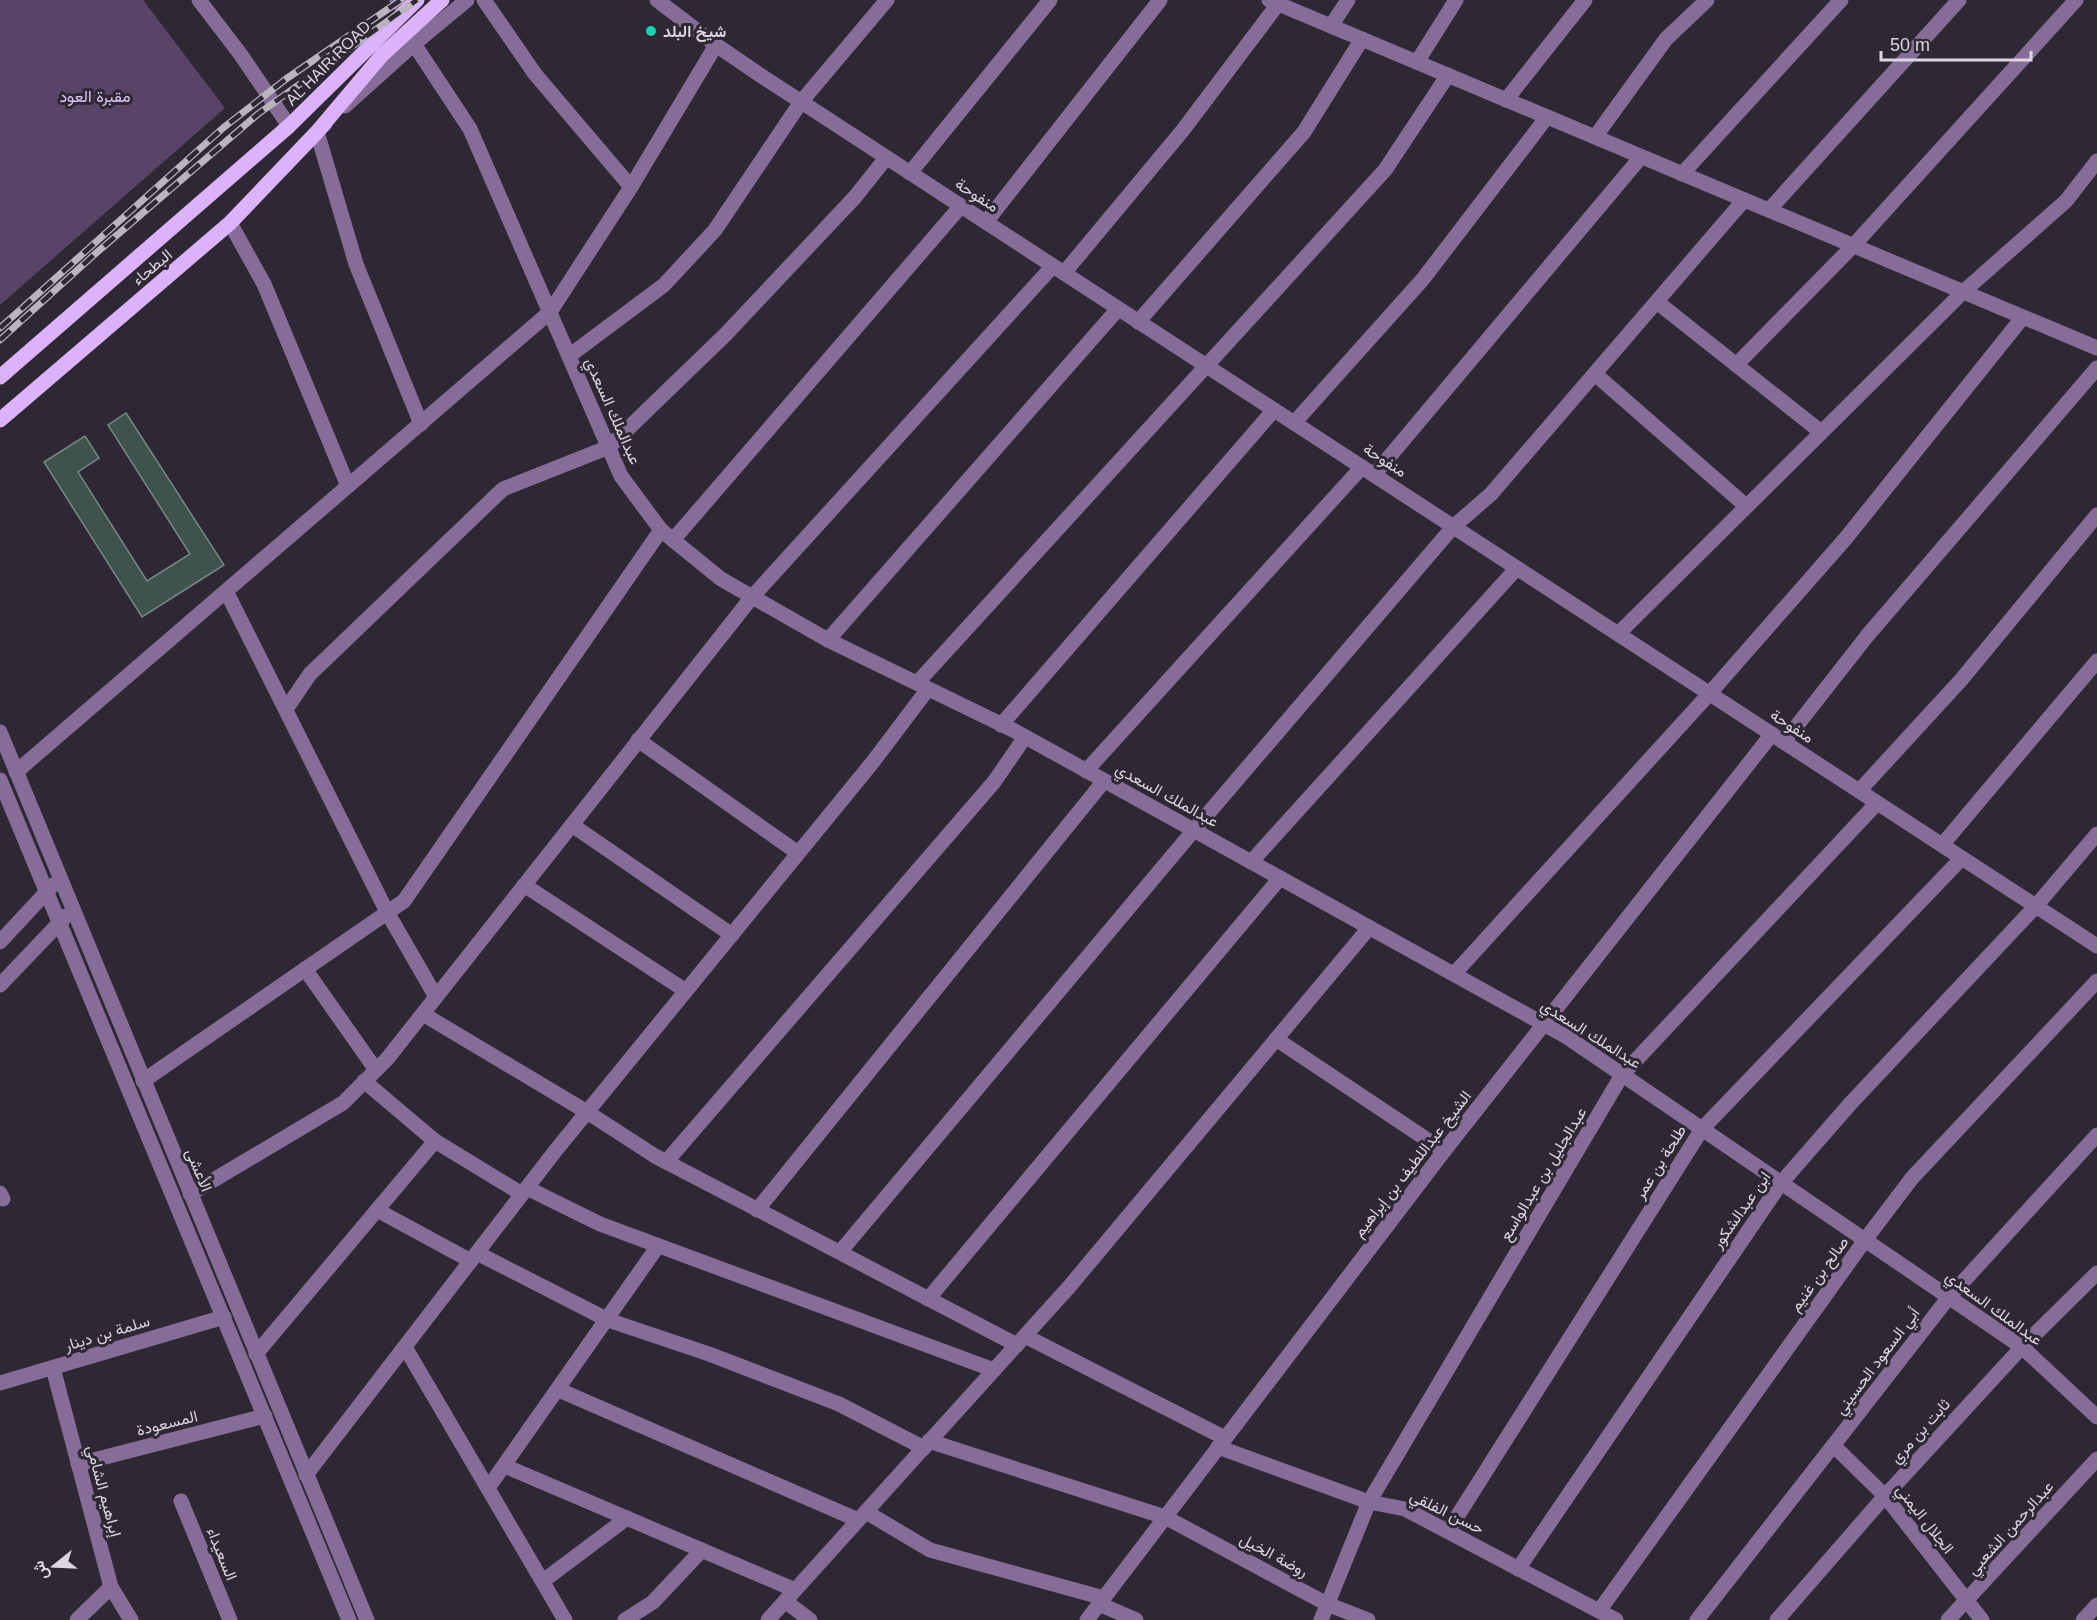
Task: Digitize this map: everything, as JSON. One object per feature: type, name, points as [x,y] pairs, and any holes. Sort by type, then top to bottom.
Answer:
[{"type":"main road","name":"AL HAIR ROAD","points":[[289,126],[401,6],[417,0]]},
{"type":"main road","name":"البطحاء","points":[[0,420],[230,223],[317,132],[382,55],[442,0]]},
{"type":"main road","name":"البطحاء","points":[[0,377],[289,126]]},
{"type":"street","points":[[199,0],[289,126]]},
{"type":"street","name":"البطحاء","points":[[317,132],[414,44],[467,0]]},
{"type":"street","points":[[484,0],[535,74],[631,187]]},
{"type":"street","name":"منفوحة","points":[[657,0],[716,45],[886,158],[2097,946]]},
{"type":"street","points":[[569,356],[664,285],[715,230],[801,102],[887,0]]},
{"type":"street","points":[[910,173],[1050,0]]},
{"type":"street","points":[[986,222],[1160,0]]},
{"type":"street","points":[[1331,26],[1348,0]]},
{"type":"street","points":[[1417,62],[1456,0]]},
{"type":"street","points":[[1506,100],[1585,0]]},
{"type":"street","points":[[1595,137],[1666,39],[1707,0]]},
{"type":"street","points":[[1682,174],[1841,0]]},
{"type":"street","points":[[1769,210],[1959,0]]},
{"type":"street","points":[[1736,365],[1853,246],[2076,0]]},
{"type":"street","points":[[190,1194],[343,1103],[376,1070],[423,1014],[752,597],[1059,270],[1183,130],[1273,2],[2023,317],[2095,342]]},
{"type":"street","points":[[1138,321],[1304,132],[1362,39]]},
{"type":"street","name":"عبدالملك السعدي","points":[[414,44],[470,129],[621,476],[667,535],[721,579],[828,640],[1025,737],[1567,1037],[2022,1347],[2097,1417]]},
{"type":"street","points":[[16,772],[550,312],[631,187],[716,45]]},
{"type":"street","points":[[306,1475],[587,1112],[872,763],[922,686],[1206,366],[1385,170],[1448,75]]},
{"type":"street","points":[[1294,423],[1423,279],[1547,117]]},
{"type":"street","points":[[317,132],[356,264],[421,424]]},
{"type":"street","points":[[1086,771],[1368,471],[1641,157]]},
{"type":"street","points":[[286,710],[310,674],[503,489],[609,447],[726,334],[855,197],[886,158]]},
{"type":"street","points":[[1618,634],[1963,292],[2066,201],[2097,161]]},
{"type":"street","points":[[840,1252],[1194,830],[1453,527],[1491,494],[1744,200]]},
{"type":"street","points":[[143,1081],[404,901],[667,535],[961,206]]},
{"type":"street","points":[[230,223],[264,284],[348,486]]},
{"type":"street","points":[[1657,302],[1821,432]]},
{"type":"street","points":[[828,640],[1118,309]]},
{"type":"street","points":[[1454,974],[1710,693],[1846,538],[2023,317]]},
{"type":"street","name":"الشيخ عبداللطيف بن إبراهيم","points":[[1087,1620],[1444,1151],[1545,1025],[1778,738],[2097,368]]},
{"type":"street","points":[[1595,374],[1746,506]]},
{"type":"street","points":[[1001,725],[1274,410]]},
{"type":"street","points":[[1859,791],[1961,680],[2097,515]]},
{"type":"street","points":[[1251,862],[1517,568]]},
{"type":"street","points":[[226,591],[387,912],[436,997]]},
{"type":"street","points":[[1942,845],[2097,661]]},
{"type":"street","name":"الأعشى","points":[[0,732],[367,1620]]},
{"type":"street","points":[[666,1162],[994,782],[1025,737]]},
{"type":"street","points":[[638,740],[798,853]]},
{"type":"street","points":[[757,1210],[1104,781]]},
{"type":"street","name":"الأعشى","points":[[2,790],[60,922],[349,1620]]},
{"type":"street","name":"عبدالجليل بن عبدالواسع","points":[[1320,1620],[1368,1502],[1622,1075],[1878,803]]},
{"type":"street","points":[[572,825],[732,934]]},
{"type":"street","name":"ابن عبدالشكور","points":[[1518,1569],[1781,1183],[1850,1104],[2036,906],[2097,834]]},
{"type":"street","name":"طلحة بن عمر","points":[[1448,1532],[1702,1129],[1962,858]]},
{"type":"street","points":[[0,942],[60,878]]},
{"type":"street","points":[[928,1299],[1280,878]]},
{"type":"street","points":[[524,885],[686,991]]},
{"type":"street","points":[[0,985],[72,909]]},
{"type":"street","points":[[768,1620],[1069,1287],[1369,928]]},
{"type":"street","points":[[305,969],[376,1070]]},
{"type":"street","name":"صالح بن غنيم","points":[[1599,1611],[1912,1178],[2097,981]]},
{"type":"street","name":"حسن الفلقي","points":[[423,1014],[666,1162],[928,1299],[1021,1340],[1222,1443],[1368,1502],[1405,1509],[1616,1620]]},
{"type":"street","points":[[1276,1039],[1444,1151]]},
{"type":"street","points":[[364,1082],[435,1141],[525,1191],[600,1224],[994,1370]]},
{"type":"street","name":"أبي السعود الحسيني","points":[[1697,1620],[1949,1297],[2097,1136]]},
{"type":"street","points":[[256,1353],[435,1141]]},
{"type":"street","name":"روضة الخيل","points":[[377,1210],[608,1320],[709,1354],[839,1404],[927,1445],[1165,1517],[1327,1604],[1368,1620]]},
{"type":"street","points":[[488,1488],[658,1246]]},
{"type":"street","name":"ثابت بن مري","points":[[1777,1620],[1885,1496],[2022,1347],[2097,1273]]},
{"type":"street","name":"سلمة بن دينار","points":[[0,1383],[224,1317]]},
{"type":"street","points":[[405,1347],[565,1620]]},
{"type":"street","name":"إبراهيم الشامي","points":[[52,1368],[111,1587],[131,1620]]},
{"type":"street","points":[[559,1390],[862,1516],[930,1550],[1101,1601],[1136,1620]]},
{"type":"street","name":"المسعودة","points":[[78,1464],[265,1416]]},
{"type":"street","name":"الجلال اليمني","points":[[1834,1446],[1885,1496],[1982,1620]]},
{"type":"street","name":"عبدالرحمن الشعبي","points":[[1948,1620],[2097,1459]]},
{"type":"street","points":[[505,1466],[702,1550],[790,1595],[810,1620]]},
{"type":"street","name":"السعيداء","points":[[181,1501],[230,1620]]},
{"type":"street","points":[[543,1581],[627,1518]]},
{"type":"street","points":[[625,1620],[653,1602],[702,1550]]},
{"type":"street","points":[[77,1620],[111,1587]]},
{"type":"street","points":[[2083,1620],[2097,1605]]},
{"type":"green space","name":"مقبرة العود","points":[[0,0],[143,0],[225,108],[0,305]]},
{"type":"building","points":[[126,413],[224,565],[142,617],[44,462],[85,436],[99,458],[78,472],[147,581],[190,554],[108,425]]},
{"type":"railway","points":[[0,328],[223,128],[286,79],[401,0]]},
{"type":"railway","points":[[0,340],[95,254],[258,114],[417,0]]},
{"type":"place","name":"شيخ البلد","points":[[651,31]]}]
